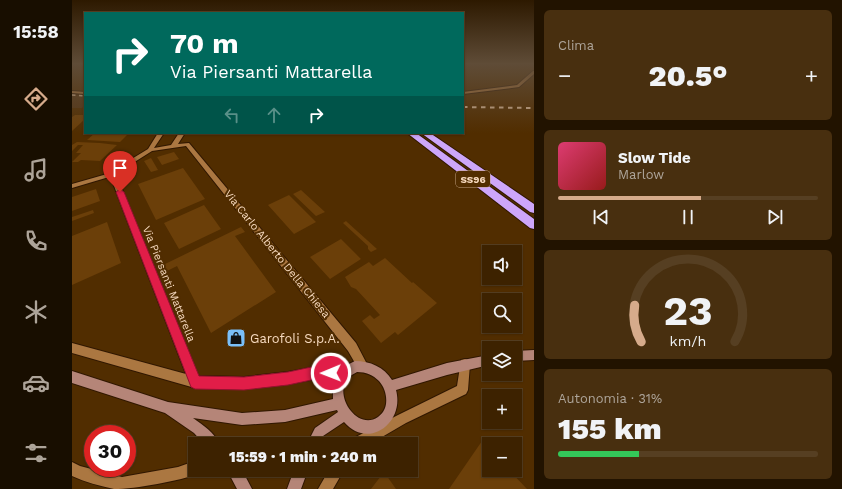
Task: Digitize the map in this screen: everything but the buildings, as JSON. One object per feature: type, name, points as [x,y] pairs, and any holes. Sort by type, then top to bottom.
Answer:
[{"type":"highway","name":"SS96","points":[[412,134],[534,225]]},
{"type":"highway","name":"SS96","points":[[425,134],[534,209]]},
{"type":"street","points":[[464,93],[512,87]]},
{"type":"street","points":[[72,92],[84,93]]},
{"type":"street","points":[[150,150],[161,134]]},
{"type":"street","points":[[72,186],[109,175],[150,150],[174,145],[181,134]]},
{"type":"street","name":"Via Carlo Alberto Della Chiesa","points":[[174,145],[187,144],[352,347],[363,366]]},
{"type":"street","name":"Via Piersanti Mattarella","points":[[109,175],[114,177],[195,382]]},
{"type":"street","points":[[72,348],[195,382],[244,383],[316,373],[331,373],[342,376]]},
{"type":"street","points":[[522,356],[534,355]]},
{"type":"street","points":[[389,387],[465,364],[482,361]]},
{"type":"street","points":[[370,437],[402,419],[462,390],[465,364]]},
{"type":"street","points":[[355,366],[363,366],[378,372],[389,387],[392,397],[388,417],[381,424],[372,427],[362,426],[353,422],[342,409],[338,393],[342,376],[355,366]]},
{"type":"street","points":[[72,377],[168,408],[215,416],[242,419],[285,416],[342,409]]},
{"type":"street","points":[[168,408],[198,429],[206,437]]},
{"type":"street","points":[[316,437],[319,432],[342,409]]},
{"type":"street","points":[[72,469],[121,487],[188,470]]},
{"type":"street","points":[[238,477],[245,489]]},
{"type":"street","points":[[294,489],[298,477]]},
{"type":"street","points":[[326,489],[333,477]]},
{"type":"shaded area","points":[[72,94],[84,95],[84,107],[72,108]]},
{"type":"railway","points":[[72,95],[84,96]]},
{"type":"railway","points":[[464,107],[534,108]]},
{"type":"place","name":"Garofoli S.p.A.","points":[[236,338]]},
{"type":"route","points":[[120,192],[195,382],[244,383],[316,373],[331,373]]}]
